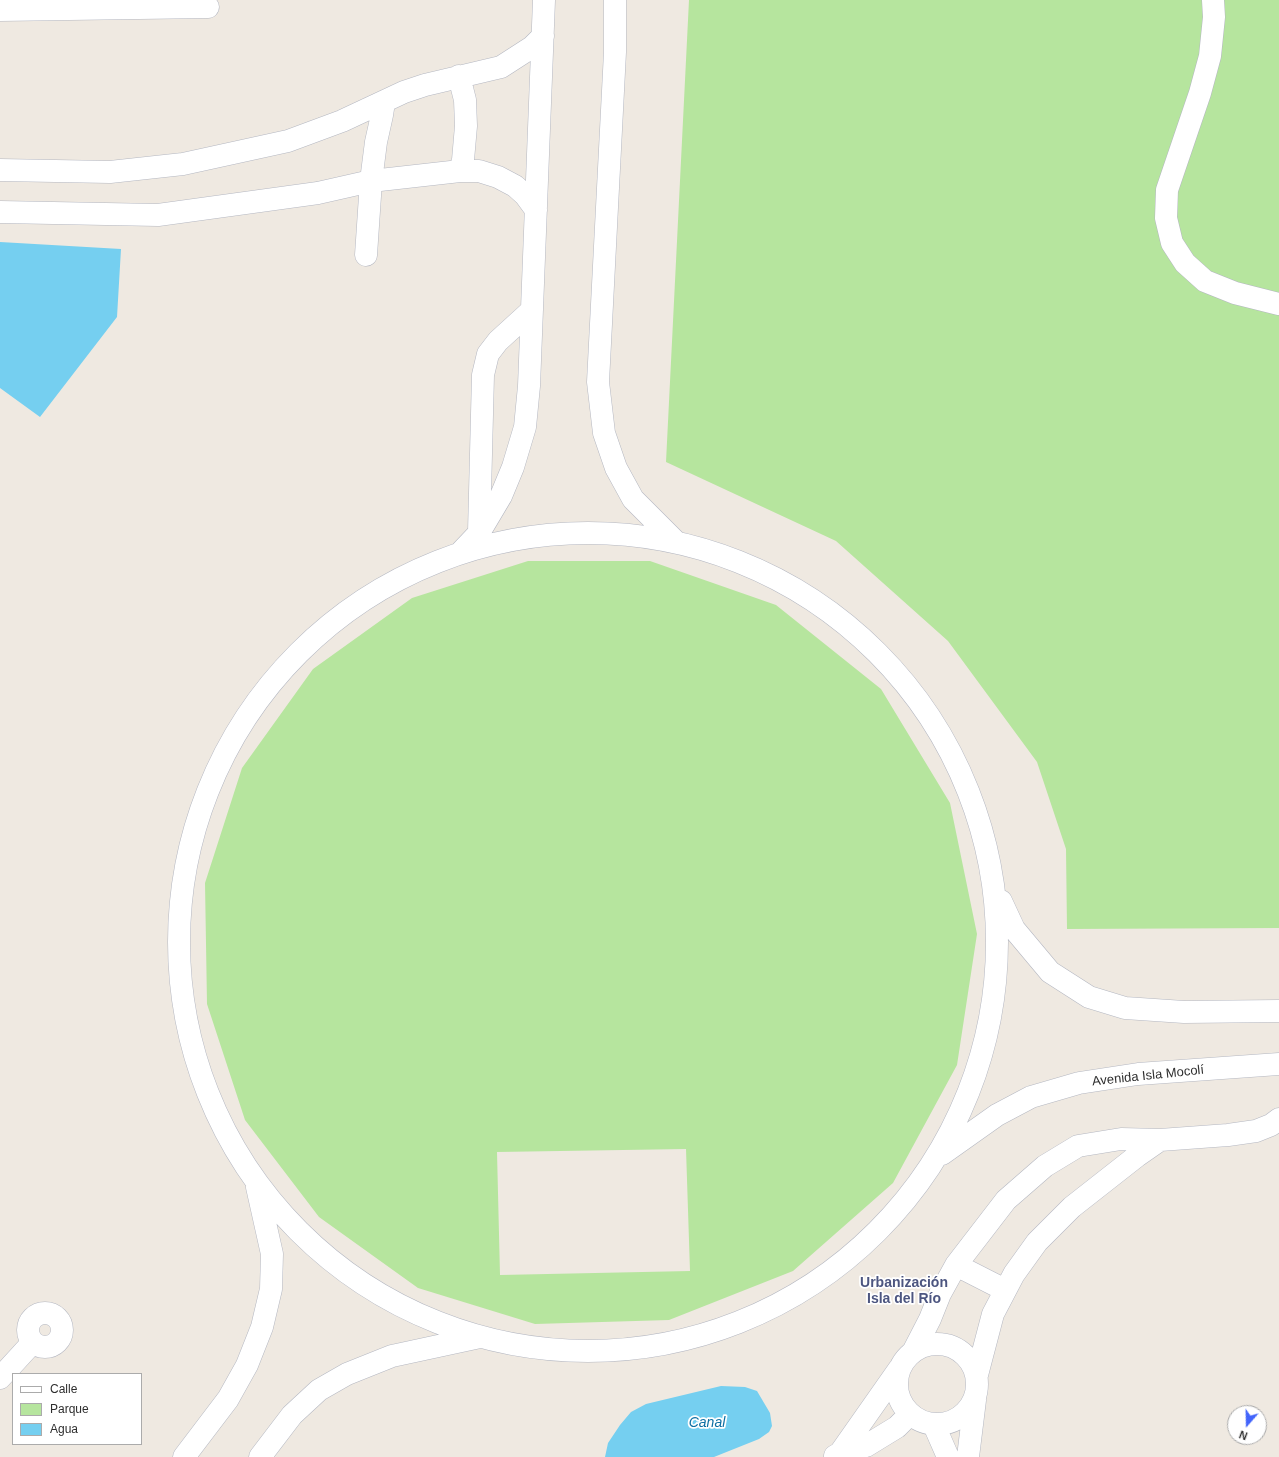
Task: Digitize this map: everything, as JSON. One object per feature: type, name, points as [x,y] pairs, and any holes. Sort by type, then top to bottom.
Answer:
[{"type":"street","points":[[461,552],[479,533],[501,496],[513,467],[525,427],[529,386],[544,36],[544,0]]},
{"type":"street","points":[[615,0],[615,52],[598,382],[604,433],[616,468],[633,499],[676,542]]},
{"type":"street","points":[[1213,0],[1214,17],[1210,56],[1200,93],[1167,190],[1166,218],[1172,243],[1185,263],[1205,281],[1235,293],[1279,304]]},
{"type":"street","points":[[0,10],[208,7]]},
{"type":"street","points":[[0,170],[110,172],[184,164],[288,141],[342,121],[425,84],[501,67],[532,47],[544,36]]},
{"type":"street","points":[[459,76],[465,100],[466,126],[463,160],[460,170]]},
{"type":"street","points":[[366,255],[371,181],[376,142],[384,102]]},
{"type":"street","points":[[0,212],[158,215],[318,193],[371,181],[460,170],[479,171],[498,177],[515,186],[525,195],[536,210]]},
{"type":"street","points":[[479,533],[483,375],[488,354],[498,341],[532,310]]},
{"type":"street","points":[[996,890],[1000,959],[991,1028],[971,1094],[940,1156],[874,1238],[789,1301],[690,1340],[585,1352],[480,1337],[415,1313],[355,1279],[302,1236],[256,1184],[213,1110],[185,1028],[176,942],[185,857],[211,775],[254,700],[312,637],[382,586],[461,552],[532,536],[604,533],[676,542],[771,576],[855,631],[923,705],[971,793],[996,890],[1014,930],[1050,972],[1089,997],[1126,1008],[1184,1012],[1279,1011]]},
{"type":"street","name":"Avenida Isla Mocolí","points":[[940,1156],[997,1115],[1031,1097],[1079,1083],[1138,1074],[1279,1064]]},
{"type":"street","points":[[975,1400],[968,1410],[959,1418],[947,1424],[922,1422],[910,1414],[901,1403],[897,1389],[898,1376],[927,1325],[940,1294],[956,1265],[1006,1200],[1045,1166],[1078,1146],[1121,1139],[1160,1140],[1228,1135],[1256,1130],[1270,1125],[1279,1119]]},
{"type":"street","points":[[977,1375],[993,1314],[1005,1290],[1037,1242],[1072,1207],[1137,1156],[1160,1140]]},
{"type":"street","points":[[184,1457],[228,1399],[247,1365],[262,1327],[271,1289],[272,1254],[256,1184]]},
{"type":"street","points":[[956,1265],[1005,1290]]},
{"type":"street","points":[[260,1457],[292,1415],[319,1390],[346,1374],[392,1356],[480,1337]]},
{"type":"street","points":[[0,1378],[33,1342]]},
{"type":"street","points":[[837,1455],[908,1357],[925,1346],[939,1344],[953,1347],[964,1354],[972,1363],[977,1375],[978,1388],[975,1400],[968,1457]]},
{"type":"street","points":[[837,1455],[872,1443],[897,1427],[910,1414]]},
{"type":"street","points":[[934,1424],[948,1457]]},
{"type":"green space","points":[[689,0],[1279,0],[1279,928],[1067,929],[1066,849],[1037,762],[948,641],[836,541],[666,462]]},
{"type":"green space","points":[[528,561],[650,561],[776,605],[881,689],[950,803],[977,934],[957,1065],[893,1183],[793,1271],[669,1320],[535,1324],[418,1288],[319,1217],[245,1120],[207,1004],[205,883],[242,768],[313,669],[412,598]],"holes":[[[686,1149],[690,1271],[500,1275],[497,1152]]]},
{"type":"water","points":[[0,242],[121,249],[117,317],[40,417],[0,388]]},
{"type":"water","name":"Canal","points":[[721,1386],[745,1387],[757,1391],[770,1413],[772,1426],[769,1432],[759,1439],[714,1457],[605,1457],[608,1443],[631,1412],[646,1404]]},
{"type":"district","name":"Urbanización Isla del Río","points":[[904,1292]]}]
